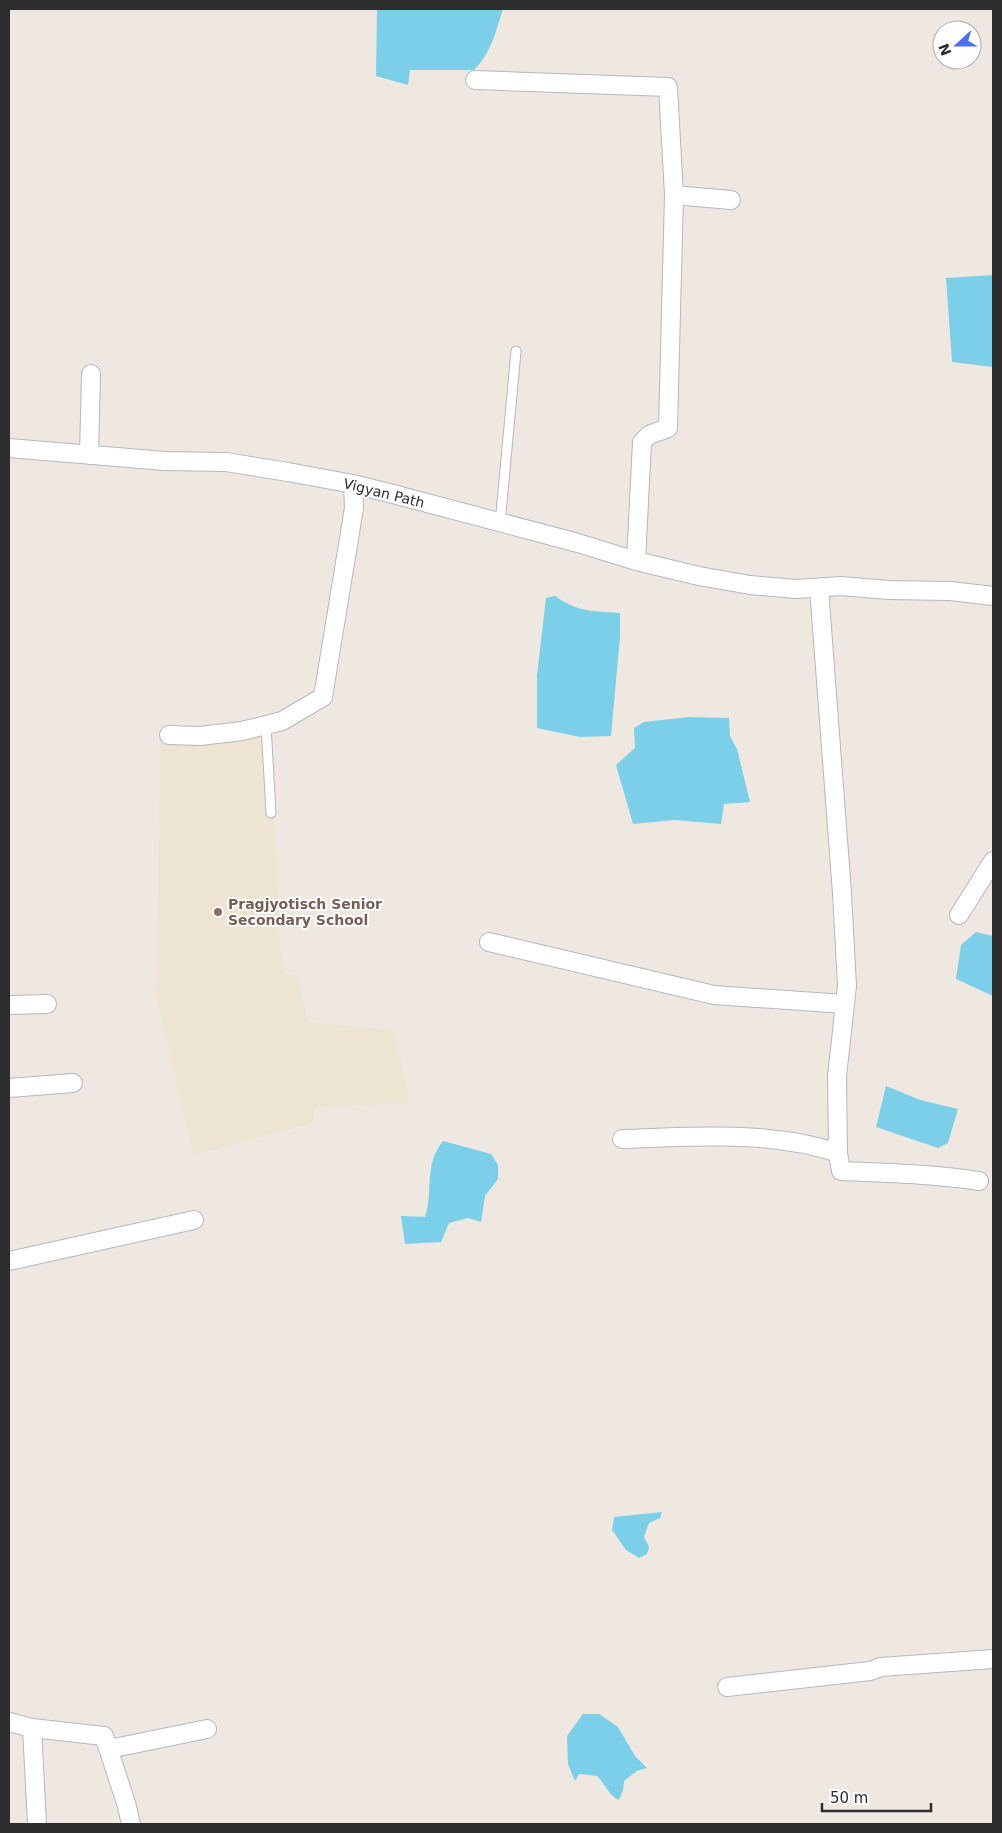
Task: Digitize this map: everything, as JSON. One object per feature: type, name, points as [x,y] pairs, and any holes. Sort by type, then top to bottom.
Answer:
[{"type":"street","points":[[475,80],[668,87],[674,195],[668,428],[649,435],[642,442],[636,561]]},
{"type":"street","points":[[674,195],[732,200]]},
{"type":"street","points":[[89,455],[91,374]]},
{"type":"street","name":"Vigyan Path","points":[[9,448],[165,461],[226,462],[353,484],[578,543],[636,561],[699,576],[750,585],[796,589],[841,586],[889,590],[950,591],[993,596]]},
{"type":"street","points":[[169,735],[200,736],[242,731],[282,721],[323,697],[354,508],[353,484]]},
{"type":"street","points":[[819,588],[842,893],[847,986],[837,1076],[838,1153],[841,1171],[902,1173],[979,1181]]},
{"type":"street","points":[[958,915],[993,861]]},
{"type":"street","points":[[489,942],[714,995],[845,1004]]},
{"type":"street","points":[[9,1005],[47,1004]]},
{"type":"street","points":[[9,1088],[73,1083]]},
{"type":"street","points":[[622,1138],[739,1136],[818,1146],[838,1153]]},
{"type":"street","points":[[9,1262],[194,1220]]},
{"type":"street","points":[[726,1687],[870,1671],[881,1667],[993,1659]]},
{"type":"street","points":[[9,1722],[32,1728],[104,1736],[131,1824]]},
{"type":"street","points":[[32,1728],[37,1824]]},
{"type":"street","points":[[109,1749],[207,1729]]},
{"type":"lane","points":[[500,524],[516,351]]},
{"type":"lane","points":[[266,725],[271,813]]},
{"type":"shaded area","name":"Pragjyotisch Senior Secondary School","points":[[267,716],[275,830],[279,936],[285,973],[298,977],[308,1022],[394,1031],[410,1103],[314,1107],[313,1123],[194,1155],[156,997],[161,727],[218,727]]},
{"type":"water","points":[[377,9],[503,9],[489,49],[474,70],[410,70],[408,85],[376,76]]},
{"type":"water","points":[[993,275],[993,367],[952,362],[946,278]]},
{"type":"water","points":[[555,596],[578,608],[620,613],[620,637],[611,736],[580,737],[537,728],[537,675],[546,598]]},
{"type":"water","points":[[689,717],[729,718],[730,736],[737,749],[750,802],[724,804],[721,824],[675,820],[633,824],[616,765],[635,748],[634,728],[644,722]]},
{"type":"water","points":[[976,932],[993,936],[993,996],[956,979],[961,945]]},
{"type":"water","points":[[886,1086],[920,1100],[958,1109],[948,1143],[938,1148],[876,1127]]},
{"type":"water","points":[[443,1141],[491,1154],[498,1165],[498,1179],[485,1196],[481,1222],[468,1218],[449,1223],[441,1242],[405,1244],[401,1216],[425,1217],[428,1207],[433,1160]]},
{"type":"water","points":[[662,1512],[660,1518],[649,1523],[644,1537],[649,1547],[647,1554],[639,1558],[626,1550],[612,1530],[614,1517]]},
{"type":"water","points":[[583,1714],[599,1714],[618,1727],[635,1756],[647,1768],[637,1771],[624,1781],[619,1800],[610,1793],[597,1776],[579,1774],[575,1781],[568,1764],[567,1736]]},
{"type":"place","name":"Pragjyotisch Senior Secondary School","points":[[218,912]]}]
